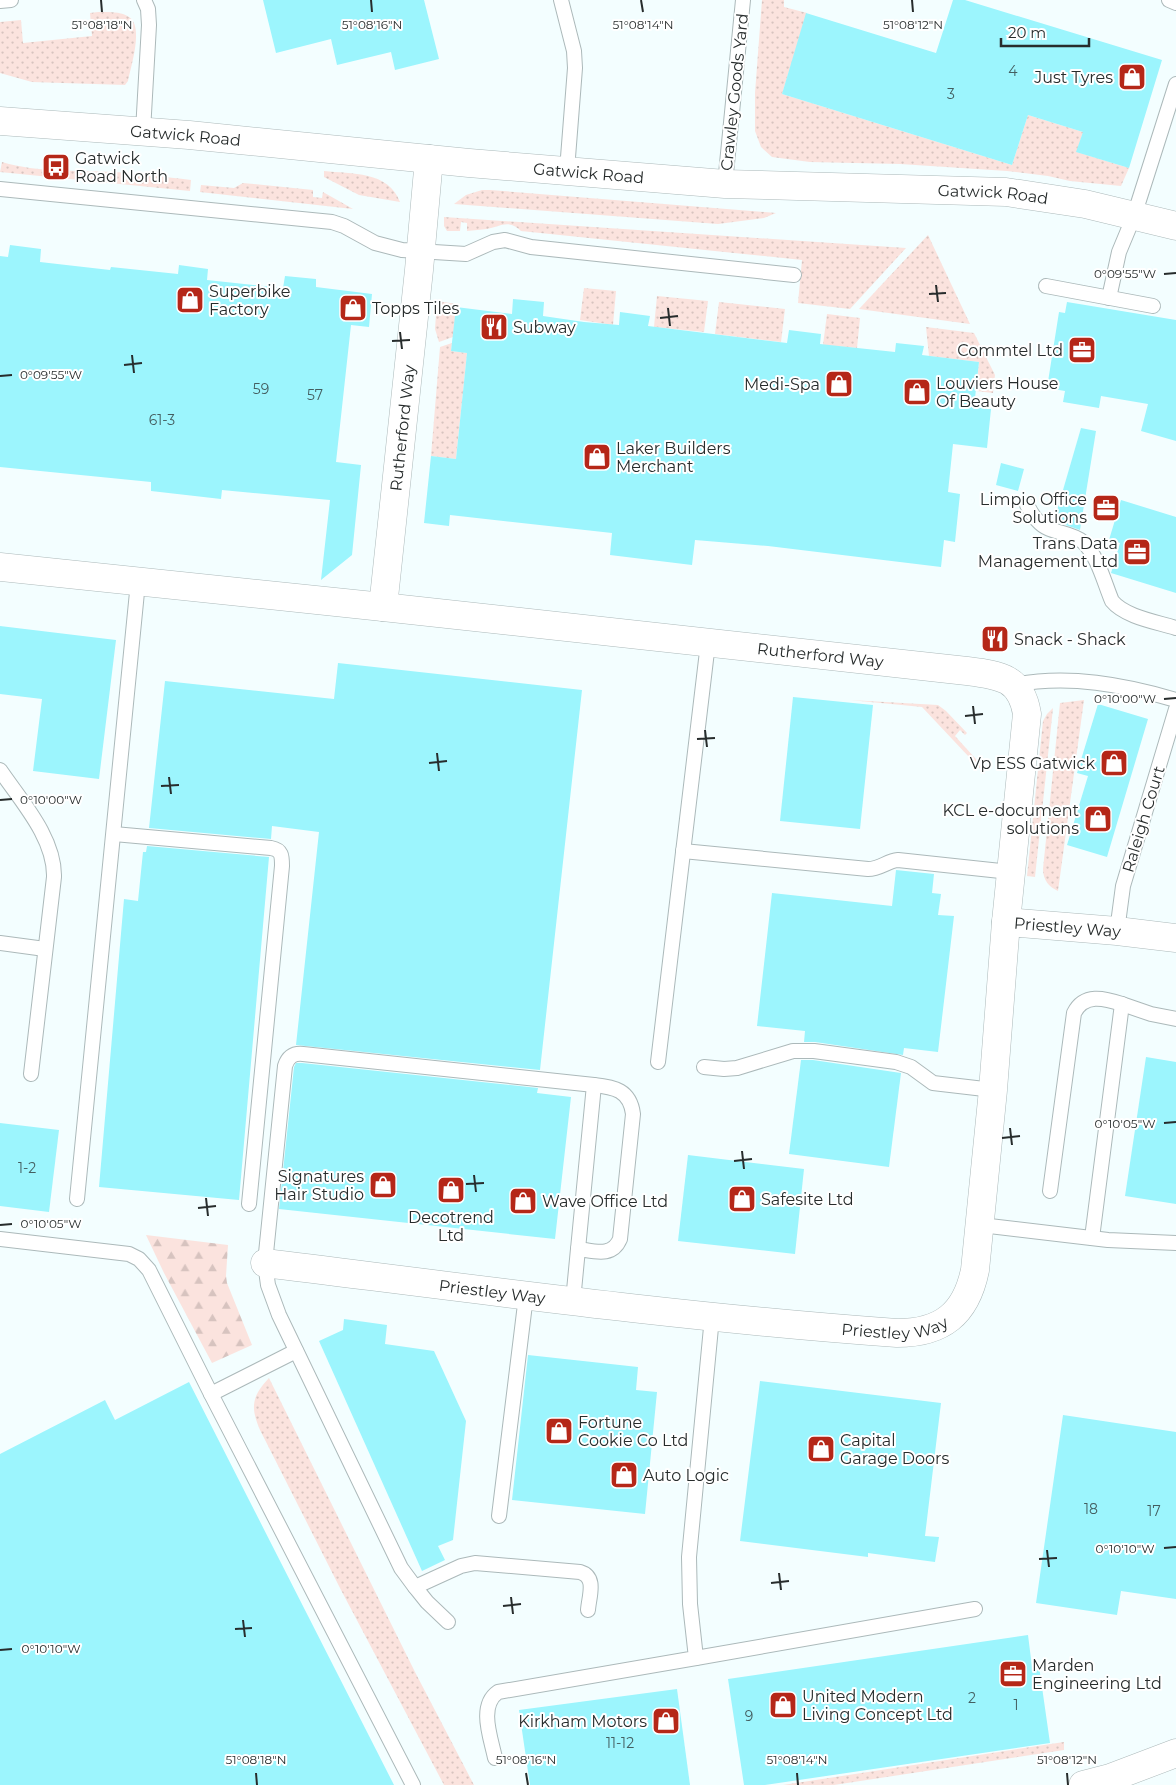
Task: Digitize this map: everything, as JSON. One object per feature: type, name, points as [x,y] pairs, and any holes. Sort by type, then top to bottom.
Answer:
[{"type":"street","name":"Gatwick Road","points":[[0,121],[143,131],[430,160],[725,184],[1006,192],[1076,202],[1176,226]]},
{"type":"street","name":"Rutherford Way","points":[[382,607],[430,160]]},
{"type":"street","name":"Rutherford Way","points":[[0,567],[983,673],[1000,676],[1014,684]]},
{"type":"street","points":[[1006,922],[1027,714],[1024,700],[1014,684]]},
{"type":"street","name":"Priestley Way","points":[[265,1263],[712,1317],[897,1333],[926,1330],[941,1324],[953,1316],[965,1301],[975,1270],[981,1226],[1006,922],[1176,938]]},
{"type":"street","points":[[1083,1785],[1110,1778],[1176,1753]]},
{"type":"lane","points":[[0,2],[11,0]]},
{"type":"lane","points":[[143,131],[149,25],[149,12],[144,0]]},
{"type":"lane","points":[[560,0],[574,50],[575,68],[567,170]]},
{"type":"lane","name":"Crawley Goods Yard","points":[[725,184],[743,0]]},
{"type":"lane","points":[[1169,0],[1176,3]]},
{"type":"lane","points":[[1109,298],[1119,252],[1134,216],[1176,84]]},
{"type":"lane","points":[[0,189],[326,221],[344,226],[392,249],[466,254],[492,242],[504,240],[531,247],[794,275]]},
{"type":"lane","points":[[1046,286],[1152,306]]},
{"type":"lane","points":[[1027,505],[1041,525],[1050,530],[1072,536],[1086,545],[1093,555],[1112,601],[1117,606],[1126,612],[1176,628]]},
{"type":"lane","points":[[78,1199],[138,582]]},
{"type":"lane","points":[[658,1062],[708,644]]},
{"type":"lane","points":[[1014,684],[1037,681],[1105,684],[1131,688],[1176,700]]},
{"type":"lane","name":"Raleigh Court","points":[[1117,931],[1123,886],[1176,709]]},
{"type":"lane","points":[[0,770],[40,830],[52,854],[54,876],[31,1074]]},
{"type":"lane","points":[[114,834],[271,848],[279,850],[282,854],[249,1204]]},
{"type":"lane","points":[[683,851],[868,869],[877,868],[898,860],[1010,872]]},
{"type":"lane","points":[[0,943],[45,949]]},
{"type":"lane","points":[[1050,1191],[1074,1013],[1080,1004],[1090,999],[1100,998],[1151,1014],[1176,1019]]},
{"type":"lane","points":[[1092,1238],[1122,1004]]},
{"type":"lane","points":[[704,1067],[737,1068],[793,1051],[814,1051],[896,1062],[911,1067],[933,1084],[993,1090]]},
{"type":"lane","points":[[448,1622],[427,1602],[396,1559],[272,1299],[266,1277],[265,1263],[286,1061],[293,1054],[302,1054],[594,1085],[610,1087],[620,1091],[631,1104],[632,1119],[620,1239],[616,1248],[608,1252],[578,1249]]},
{"type":"lane","points":[[573,1301],[594,1085]]},
{"type":"lane","points":[[981,1226],[1117,1241],[1176,1243]]},
{"type":"lane","points":[[0,1238],[128,1254],[139,1259],[155,1280],[211,1394],[413,1785]]},
{"type":"lane","points":[[499,1516],[526,1296]]},
{"type":"lane","points":[[696,1658],[690,1604],[689,1557],[712,1317]]},
{"type":"lane","points":[[211,1394],[296,1351]]},
{"type":"lane","points":[[415,1587],[465,1564],[475,1563],[580,1572],[587,1574],[591,1581],[588,1610]]},
{"type":"lane","points":[[495,1758],[487,1709],[490,1699],[498,1692],[975,1609]]},
{"type":"green space","points":[[762,0],[784,0],[784,7],[807,13],[782,94],[1012,165],[1028,115],[1083,132],[1077,152],[1129,168],[1121,186],[1070,181],[1007,171],[900,164],[810,162],[772,157],[761,147],[755,131],[755,93]]},
{"type":"green space","points":[[114,12],[129,17],[136,29],[134,57],[128,81],[125,85],[32,82],[0,73],[0,22],[21,20],[23,43],[92,36],[90,13]]},
{"type":"green space","points":[[2,162],[30,168],[143,174],[191,180],[190,191],[0,172]]},
{"type":"green space","points":[[324,171],[357,174],[378,179],[395,192],[400,202],[359,195],[324,177]]},
{"type":"green space","points":[[243,183],[313,190],[313,197],[322,198],[323,192],[353,209],[200,192],[201,185],[234,188]]},
{"type":"green space","points":[[482,190],[776,213],[764,218],[718,224],[454,204],[466,195]]},
{"type":"green space","points":[[444,217],[906,248],[850,309],[798,303],[802,260],[521,231],[508,224],[467,231],[467,223],[461,222],[460,231],[447,231],[444,226]]},
{"type":"green space","points":[[928,235],[970,324],[859,309]]},
{"type":"green space","points":[[584,288],[616,291],[613,325],[580,320]]},
{"type":"green space","points":[[657,296],[708,301],[704,332],[654,327]]},
{"type":"green space","points":[[437,301],[457,304],[453,337],[439,342],[435,329]]},
{"type":"green space","points":[[719,302],[785,309],[781,342],[715,334]]},
{"type":"green space","points":[[827,314],[860,318],[857,348],[823,345]]},
{"type":"green space","points":[[926,327],[974,333],[995,375],[993,393],[976,391],[979,362],[929,356]]},
{"type":"green space","points":[[452,343],[451,351],[467,353],[456,459],[431,456],[440,347]]},
{"type":"green space","points":[[850,700],[938,705],[967,733],[965,735],[960,730],[955,736],[985,769],[985,774],[922,707]]},
{"type":"green space","points":[[1084,700],[1058,891],[1047,883],[1043,869],[1060,703]]},
{"type":"green space","points":[[1053,708],[1035,877],[1027,876],[1043,721]]},
{"type":"green space","points":[[146,1235],[228,1245],[227,1283],[252,1345],[212,1363]]},
{"type":"green space","points":[[269,1378],[415,1672],[474,1785],[444,1785],[341,1590],[260,1430],[255,1415],[254,1402],[259,1390]]},
{"type":"green space","points":[[1064,1742],[1064,1750],[834,1785],[783,1785]]},
{"type":"building","points":[[263,0],[424,0],[439,59],[395,70],[391,52],[337,65],[331,39],[276,53]]},
{"type":"building","points":[[953,0],[965,0],[1162,60],[1129,168],[1076,152],[1083,132],[1028,115],[1012,165],[782,94],[806,13],[936,53]]},
{"type":"building","points":[[10,245],[41,249],[40,262],[110,270],[111,267],[178,274],[179,265],[208,269],[207,280],[283,288],[285,276],[316,279],[316,287],[372,294],[369,327],[351,325],[336,462],[361,465],[352,555],[321,580],[330,500],[222,490],[221,499],[151,491],[151,482],[0,467],[0,256],[8,257]]},
{"type":"building","points":[[513,299],[544,302],[543,316],[584,322],[619,325],[620,312],[650,316],[648,326],[787,343],[789,330],[821,334],[820,344],[895,352],[896,343],[924,346],[922,355],[979,362],[974,407],[991,409],[987,448],[953,444],[948,492],[960,494],[955,542],[944,540],[941,567],[768,546],[695,540],[692,565],[610,555],[612,533],[450,515],[449,526],[424,523],[431,456],[456,459],[467,353],[451,351],[456,307],[512,314]]},
{"type":"building","points":[[1067,302],[1176,320],[1176,441],[1141,431],[1148,404],[1101,396],[1099,408],[1063,402],[1065,391],[1047,388],[1059,312],[1065,313]]},
{"type":"building","points":[[1081,428],[1096,431],[1080,530],[1054,521]]},
{"type":"building","points":[[1001,463],[1024,469],[1018,491],[996,485]]},
{"type":"building","points":[[1121,500],[1176,517],[1176,593],[1111,573],[1120,543],[1109,540]]},
{"type":"building","points":[[0,626],[116,640],[99,779],[33,771],[42,699],[0,694]]},
{"type":"building","points":[[338,663],[582,690],[540,1070],[296,1045],[319,832],[272,826],[271,839],[149,828],[165,681],[334,699]]},
{"type":"building","points":[[793,697],[873,705],[860,829],[780,821]]},
{"type":"building","points":[[1098,704],[1148,719],[1107,857],[1067,845],[1088,776],[1077,773]]},
{"type":"building","points":[[147,846],[269,857],[239,1200],[99,1187],[124,899],[138,901],[143,852],[146,852]]},
{"type":"building","points":[[896,870],[934,874],[932,893],[941,894],[938,915],[954,916],[938,1052],[904,1048],[903,1055],[804,1042],[805,1031],[757,1026],[772,893],[892,906]]},
{"type":"building","points":[[1146,1057],[1176,1062],[1176,1204],[1125,1196]]},
{"type":"building","points":[[801,1060],[813,1060],[901,1073],[889,1167],[789,1154]]},
{"type":"building","points":[[296,1063],[538,1088],[537,1093],[571,1097],[555,1239],[279,1209],[294,1067]]},
{"type":"building","points":[[0,1123],[59,1130],[49,1212],[0,1206]]},
{"type":"building","name":"Safesite Ltd","points":[[688,1155],[804,1169],[795,1254],[678,1241]]},
{"type":"building","points":[[344,1319],[387,1325],[385,1344],[434,1351],[466,1421],[453,1540],[438,1546],[445,1560],[422,1571],[319,1341],[343,1330]]},
{"type":"building","points":[[528,1355],[638,1367],[636,1390],[657,1392],[645,1514],[512,1500]]},
{"type":"building","points":[[760,1381],[941,1403],[925,1536],[939,1537],[935,1562],[868,1553],[868,1557],[740,1541]]},
{"type":"building","points":[[189,1382],[394,1785],[0,1785],[0,1454],[105,1400],[115,1420]]},
{"type":"building","points":[[1063,1415],[1176,1432],[1176,1599],[1121,1591],[1117,1615],[1036,1603]]},
{"type":"building","points":[[1028,1635],[1032,1667],[1039,1666],[1050,1743],[765,1785],[744,1785],[728,1679]]},
{"type":"building","points":[[677,1689],[690,1785],[530,1785],[519,1710]]},
{"type":"place","name":"Just Tyres","points":[[1132,77]]},
{"type":"place","name":"Gatwick Road North","points":[[56,167]]},
{"type":"place","name":"Superbike Factory","points":[[190,300]]},
{"type":"place","name":"Topps Tiles","points":[[353,308]]},
{"type":"place","name":"Subway","points":[[494,327]]},
{"type":"place","name":"Commtel Ltd","points":[[1082,350]]},
{"type":"place","name":"Medi-Spa","points":[[839,384]]},
{"type":"place","name":"Louviers House Of Beauty","points":[[917,392]]},
{"type":"place","name":"Laker Builders Merchant","points":[[597,457]]},
{"type":"place","name":"Limpio Office Solutions","points":[[1106,508]]},
{"type":"place","name":"Trans Data Management Ltd","points":[[1137,552]]},
{"type":"place","name":"Snack - Shack","points":[[995,639]]},
{"type":"place","name":"Vp ESS Gatwick","points":[[1114,763]]},
{"type":"place","name":"KCL e-document solutions","points":[[1098,819]]},
{"type":"place","name":"Signatures Hair Studio","points":[[383,1185]]},
{"type":"place","name":"Decotrend Ltd","points":[[451,1190]]},
{"type":"place","name":"Safesite Ltd","points":[[742,1199]]},
{"type":"place","name":"Wave Office Ltd","points":[[523,1201]]},
{"type":"place","name":"Fortune Cookie Co Ltd","points":[[559,1431]]},
{"type":"place","name":"Capital Garage Doors","points":[[821,1449]]},
{"type":"place","name":"Auto Logic","points":[[624,1475]]},
{"type":"place","name":"Marden Engineering Ltd","points":[[1013,1674]]},
{"type":"place","name":"United Modern Living Concept Ltd","points":[[783,1705]]},
{"type":"place","name":"Kirkham Motors","points":[[666,1721]]}]
